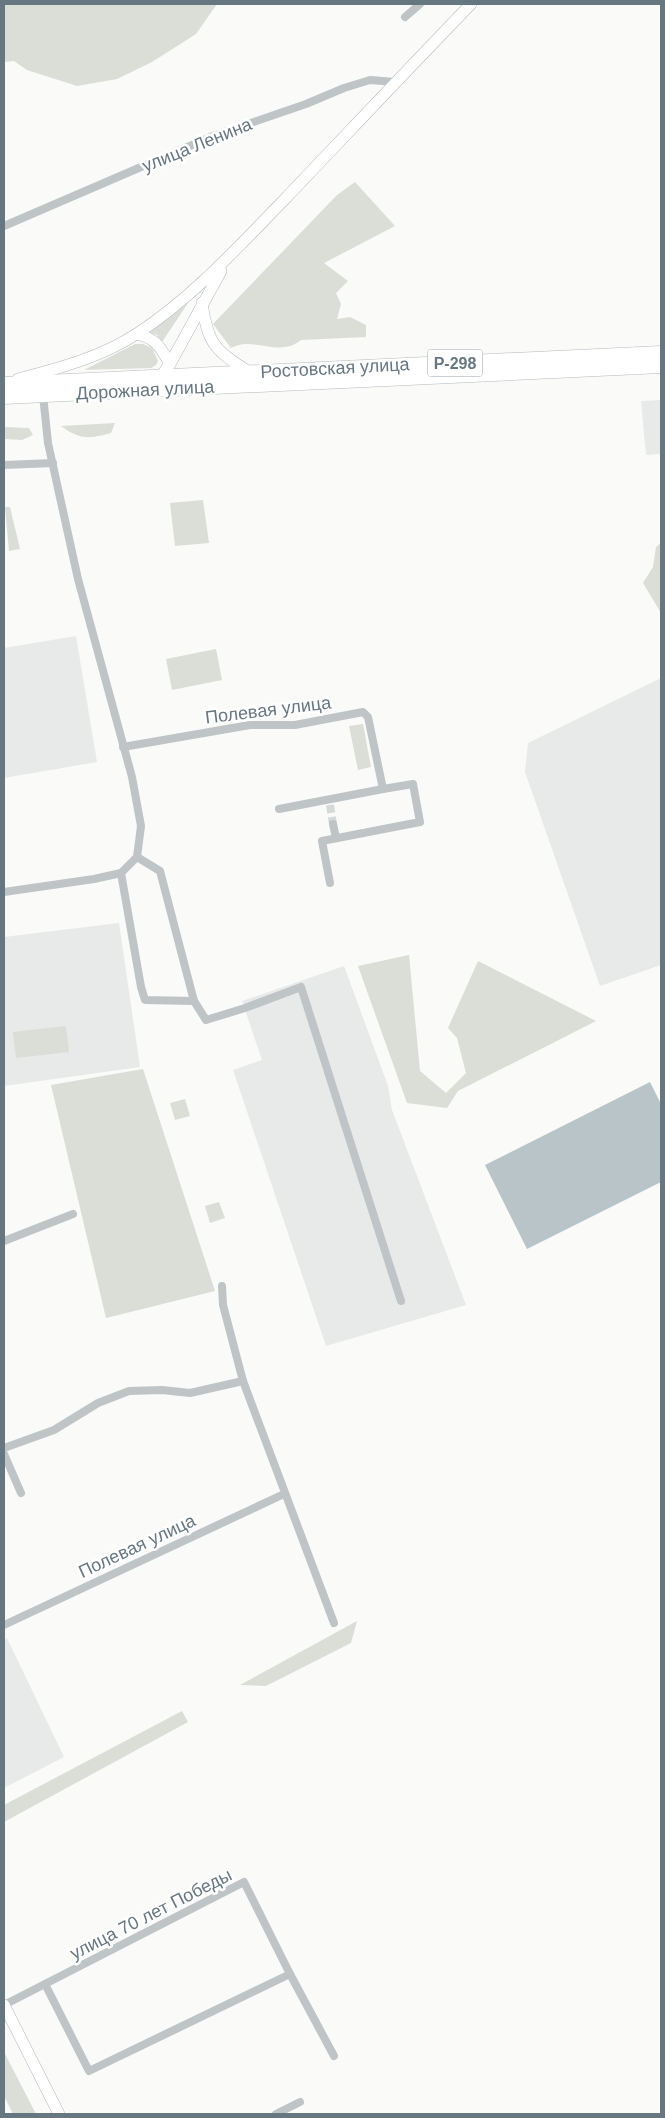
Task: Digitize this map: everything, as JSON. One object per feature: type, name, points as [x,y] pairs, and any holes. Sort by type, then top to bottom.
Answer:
[{"type":"highway","name":"Ростовская улица","points":[[249,372],[661,353]]},
{"type":"highway","name":"Ростовская улица","points":[[287,384],[661,366]]},
{"type":"highway","name":"Дорожная улица","points":[[4,383],[166,370],[249,372]]},
{"type":"highway","name":"Дорожная улица","points":[[4,396],[287,384]]},
{"type":"main road","points":[[4,383],[65,367],[90,358],[137,334],[165,314],[232,255],[471,4]]},
{"type":"main road","points":[[147,390],[166,370],[215,279],[232,255]]},
{"type":"main road","points":[[202,303],[206,325],[213,344],[223,355],[249,372]]},
{"type":"main road","points":[[137,334],[149,337],[156,342],[166,370]]},
{"type":"main road","points":[[4,2005],[60,2114]]},
{"type":"street","points":[[405,17],[420,4]]},
{"type":"street","name":"улица Ленина","points":[[4,226],[213,136],[370,80],[395,82]]},
{"type":"street","points":[[4,892],[94,879],[121,873],[137,857],[141,826],[136,796],[78,579],[48,444],[43,395]]},
{"type":"street","points":[[4,465],[53,463]]},
{"type":"street","name":"Полевая улица","points":[[123,747],[250,725],[295,725],[364,712],[368,717],[383,790]]},
{"type":"street","points":[[279,809],[330,802],[412,784],[420,822],[322,841],[330,884]]},
{"type":"street","points":[[334,824],[336,838]]},
{"type":"street","points":[[137,857],[160,871],[194,1001],[206,1020],[245,1008],[300,987],[401,1301]]},
{"type":"street","points":[[121,873],[141,987],[145,1000],[194,1001]]},
{"type":"street","points":[[4,1241],[73,1214]]},
{"type":"street","points":[[222,1286],[223,1305],[243,1381],[334,1623]]},
{"type":"street","points":[[4,1448],[54,1430],[98,1404],[129,1391],[162,1390],[190,1392],[243,1381]]},
{"type":"street","points":[[4,1454],[21,1493]]},
{"type":"street","name":"Полевая улица","points":[[4,1626],[284,1494]]},
{"type":"street","name":"улица 70 лет Победы","points":[[4,2005],[244,1882],[334,2056]]},
{"type":"street","points":[[45,1984],[89,2071],[290,1974]]},
{"type":"street","points":[[276,2114],[300,2102]]},
{"type":"shaded area","points":[[4,4],[217,4],[196,34],[152,62],[117,79],[77,86],[27,70],[14,61],[4,62]]},
{"type":"shaded area","points":[[355,182],[395,226],[324,263],[348,281],[336,293],[341,304],[337,319],[350,317],[366,325],[366,337],[301,340],[288,347],[246,344],[231,348],[213,324],[337,195]]},
{"type":"shaded area","points":[[188,303],[162,342],[157,335],[150,332]]},
{"type":"shaded area","points":[[135,344],[143,344],[152,348],[158,361],[156,365],[151,368],[84,370]]},
{"type":"shaded area","points":[[661,400],[661,454],[646,455],[641,401]]},
{"type":"shaded area","points":[[115,423],[111,433],[90,437],[79,436],[61,426]]},
{"type":"shaded area","points":[[4,427],[29,428],[33,435],[22,440],[4,439]]},
{"type":"shaded area","points":[[203,500],[209,543],[175,546],[170,503]]},
{"type":"shaded area","points":[[5,507],[10,507],[20,549],[9,551]]},
{"type":"shaded area","points":[[661,543],[661,613],[643,583],[653,567],[656,547]]},
{"type":"shaded area","points":[[76,636],[97,762],[4,778],[4,648]]},
{"type":"shaded area","points":[[216,649],[222,680],[172,690],[166,659]]},
{"type":"shaded area","points":[[661,678],[661,965],[600,986],[525,772],[528,743]]},
{"type":"shaded area","points":[[363,724],[371,767],[358,770],[349,726]]},
{"type":"shaded area","points":[[119,923],[140,1067],[4,1086],[4,937]]},
{"type":"shaded area","points":[[409,955],[420,1071],[446,1093],[466,1073],[457,1038],[448,1028],[478,961],[596,1021],[458,1091],[447,1108],[407,1103],[358,966]]},
{"type":"shaded area","points":[[344,966],[388,1086],[392,1110],[466,1305],[326,1346],[233,1070],[262,1060],[242,1001]]},
{"type":"shaded area","points":[[66,1026],[69,1052],[16,1058],[13,1032]]},
{"type":"shaded area","points":[[143,1069],[215,1291],[106,1318],[51,1085]]},
{"type":"shaded area","points":[[650,1082],[661,1104],[661,1182],[527,1249],[485,1165]]},
{"type":"shaded area","points":[[185,1099],[190,1116],[175,1120],[170,1103]]},
{"type":"shaded area","points":[[219,1202],[225,1218],[210,1223],[205,1206]]},
{"type":"shaded area","points":[[357,1621],[351,1643],[266,1686],[240,1685]]},
{"type":"shaded area","points":[[7,1638],[64,1757],[4,1788],[4,1640]]},
{"type":"shaded area","points":[[182,1711],[188,1722],[4,1822],[4,1805]]},
{"type":"shaded area","points":[[4,2052],[36,2114],[13,2114],[4,2096]]},
{"type":"tunnel","points":[[330,805],[333,824]]}]
